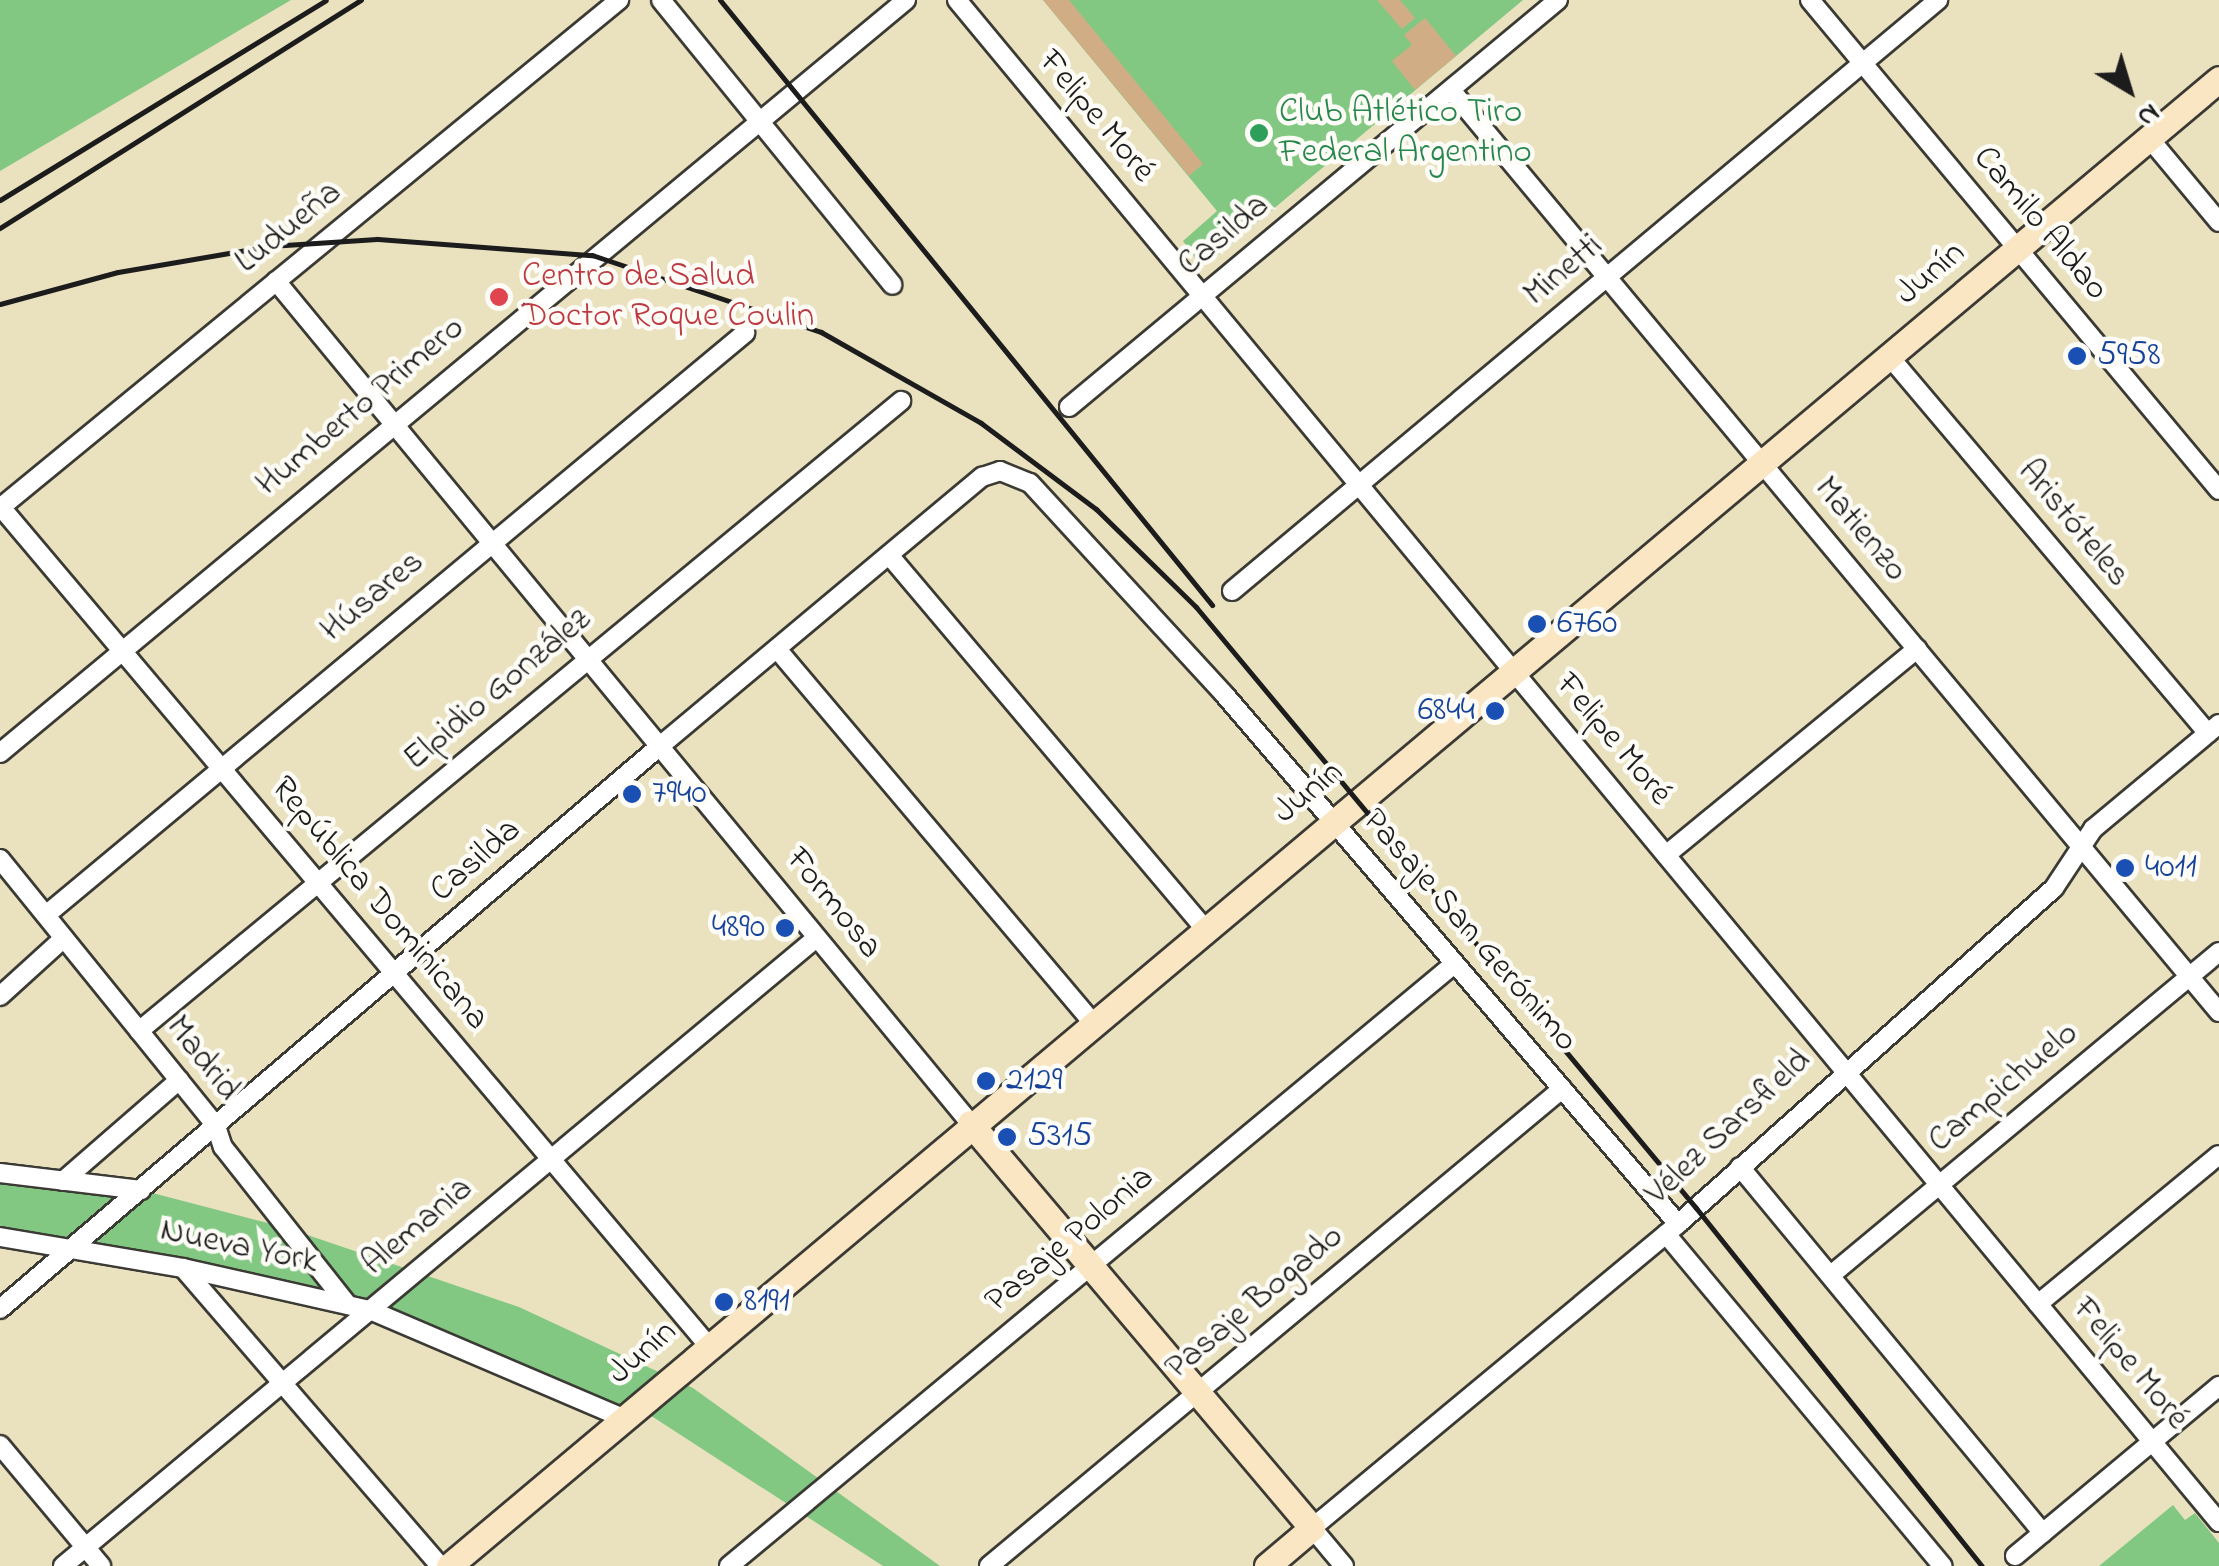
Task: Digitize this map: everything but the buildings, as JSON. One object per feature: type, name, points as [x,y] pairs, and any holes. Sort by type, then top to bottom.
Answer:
[{"type":"main road","name":"Junín","points":[[449,1566],[1202,927],[2219,80]]},
{"type":"main road","name":"Formosa","points":[[970,1123],[1312,1528]]},
{"type":"main road","name":"Vélez Sarsfield","points":[[1267,1566],[1312,1528]]},
{"type":"street","name":"Ludueña","points":[[0,507],[619,0]]},
{"type":"street","points":[[662,0],[894,286]]},
{"type":"street","name":"Humberto Primero","points":[[0,753],[906,0]]},
{"type":"street","name":"Felipe Moré","points":[[957,0],[2219,1522]]},
{"type":"street","name":"Casilda","points":[[1069,407],[1558,0]]},
{"type":"street","name":"Camilo Aldao","points":[[1810,0],[2219,490]]},
{"type":"street","name":"Minetti","points":[[1232,591],[1938,0]]},
{"type":"street","name":"Matienzo","points":[[1451,90],[2219,1012]]},
{"type":"street","points":[[2149,138],[2219,222]]},
{"type":"street","name":"Formosa","points":[[276,281],[970,1123]]},
{"type":"street","name":"Húsares","points":[[46,915],[490,541],[746,333]]},
{"type":"street","name":"Aristóteles","points":[[1888,356],[2213,729]]},
{"type":"street","name":"Elpidio González","points":[[139,1031],[901,401]]},
{"type":"street","name":"Casilda","points":[[0,1309],[660,746],[982,477],[1000,471]]},
{"type":"street","name":"Pasaje San Gerónimo","points":[[1000,471],[1030,483],[1330,820],[1562,1089],[1943,1566]]},
{"type":"street","name":"República Dominicana","points":[[0,507],[708,1344]]},
{"type":"street","points":[[889,555],[1202,927]]},
{"type":"street","points":[[777,649],[1091,1022]]},
{"type":"street","points":[[1666,855],[1917,649]]},
{"type":"street","name":"Vélez Sarsfield","points":[[1312,1528],[1672,1229],[1843,1070],[2054,888],[2092,829],[2213,729]]},
{"type":"street","name":"Madrid","points":[[0,859],[216,1126],[223,1147],[346,1303]]},
{"type":"street","points":[[0,996],[64,938]]},
{"type":"street","name":"Alemania","points":[[63,1566],[815,939]]},
{"type":"street","name":"Campichuelo","points":[[1831,1275],[2219,952]]},
{"type":"street","name":"Pasaje Polonia","points":[[729,1566],[1454,964]]},
{"type":"street","points":[[63,1181],[179,1080]]},
{"type":"street","name":"Pasaje Bogado","points":[[989,1566],[1562,1089]]},
{"type":"street","points":[[2038,1304],[2219,1155]]},
{"type":"street","points":[[1740,1167],[2043,1533]]},
{"type":"street","points":[[0,1173],[141,1190]]},
{"type":"street","name":"Nueva York","points":[[0,1237],[74,1247],[346,1303],[622,1418]]},
{"type":"street","points":[[183,1268],[440,1566]]},
{"type":"street","points":[[2015,1556],[2219,1386]]},
{"type":"street","points":[[0,1445],[101,1566]]},
{"type":"street","name":"Formosa","points":[[1312,1528],[1344,1566]]},
{"type":"green space","points":[[0,0],[291,0],[0,171]]},
{"type":"green space","name":"Club Atlético Tiro Federal Argentino","points":[[1043,0],[1523,0],[1217,256],[1195,258],[1183,241],[1217,211]]},
{"type":"green space","points":[[0,1173],[141,1190],[287,1228],[519,1307],[693,1388],[940,1566],[883,1566],[636,1406],[623,1418],[370,1310],[0,1237]]},
{"type":"green space","points":[[2173,1505],[2185,1520],[2195,1513],[2219,1543],[2219,1566],[2099,1566]]},
{"type":"railway","points":[[0,200],[326,0]]},
{"type":"railway","points":[[0,228],[361,0]]},
{"type":"railway","points":[[720,0],[1212,605]]},
{"type":"railway","points":[[0,304],[118,272],[270,246],[377,239],[592,255],[821,332],[981,423],[1096,509],[1196,607],[1696,1208],[1982,1566]]},
{"type":"place","name":"Club Atlético Tiro Federal Argentino","points":[[1259,133]]},
{"type":"place","name":"Centro de Salud Doctor Roque Coulin","points":[[499,297]]},
{"type":"place","name":"5958","points":[[2077,356]]},
{"type":"place","name":"6760","points":[[1537,624]]},
{"type":"place","name":"6844","points":[[1495,711]]},
{"type":"place","name":"7940","points":[[632,794]]},
{"type":"place","name":"4011","points":[[2125,868]]},
{"type":"place","name":"4890","points":[[785,928]]},
{"type":"place","name":"2129","points":[[986,1081]]},
{"type":"place","name":"5315","points":[[1007,1137]]},
{"type":"place","name":"8191","points":[[724,1302]]}]
